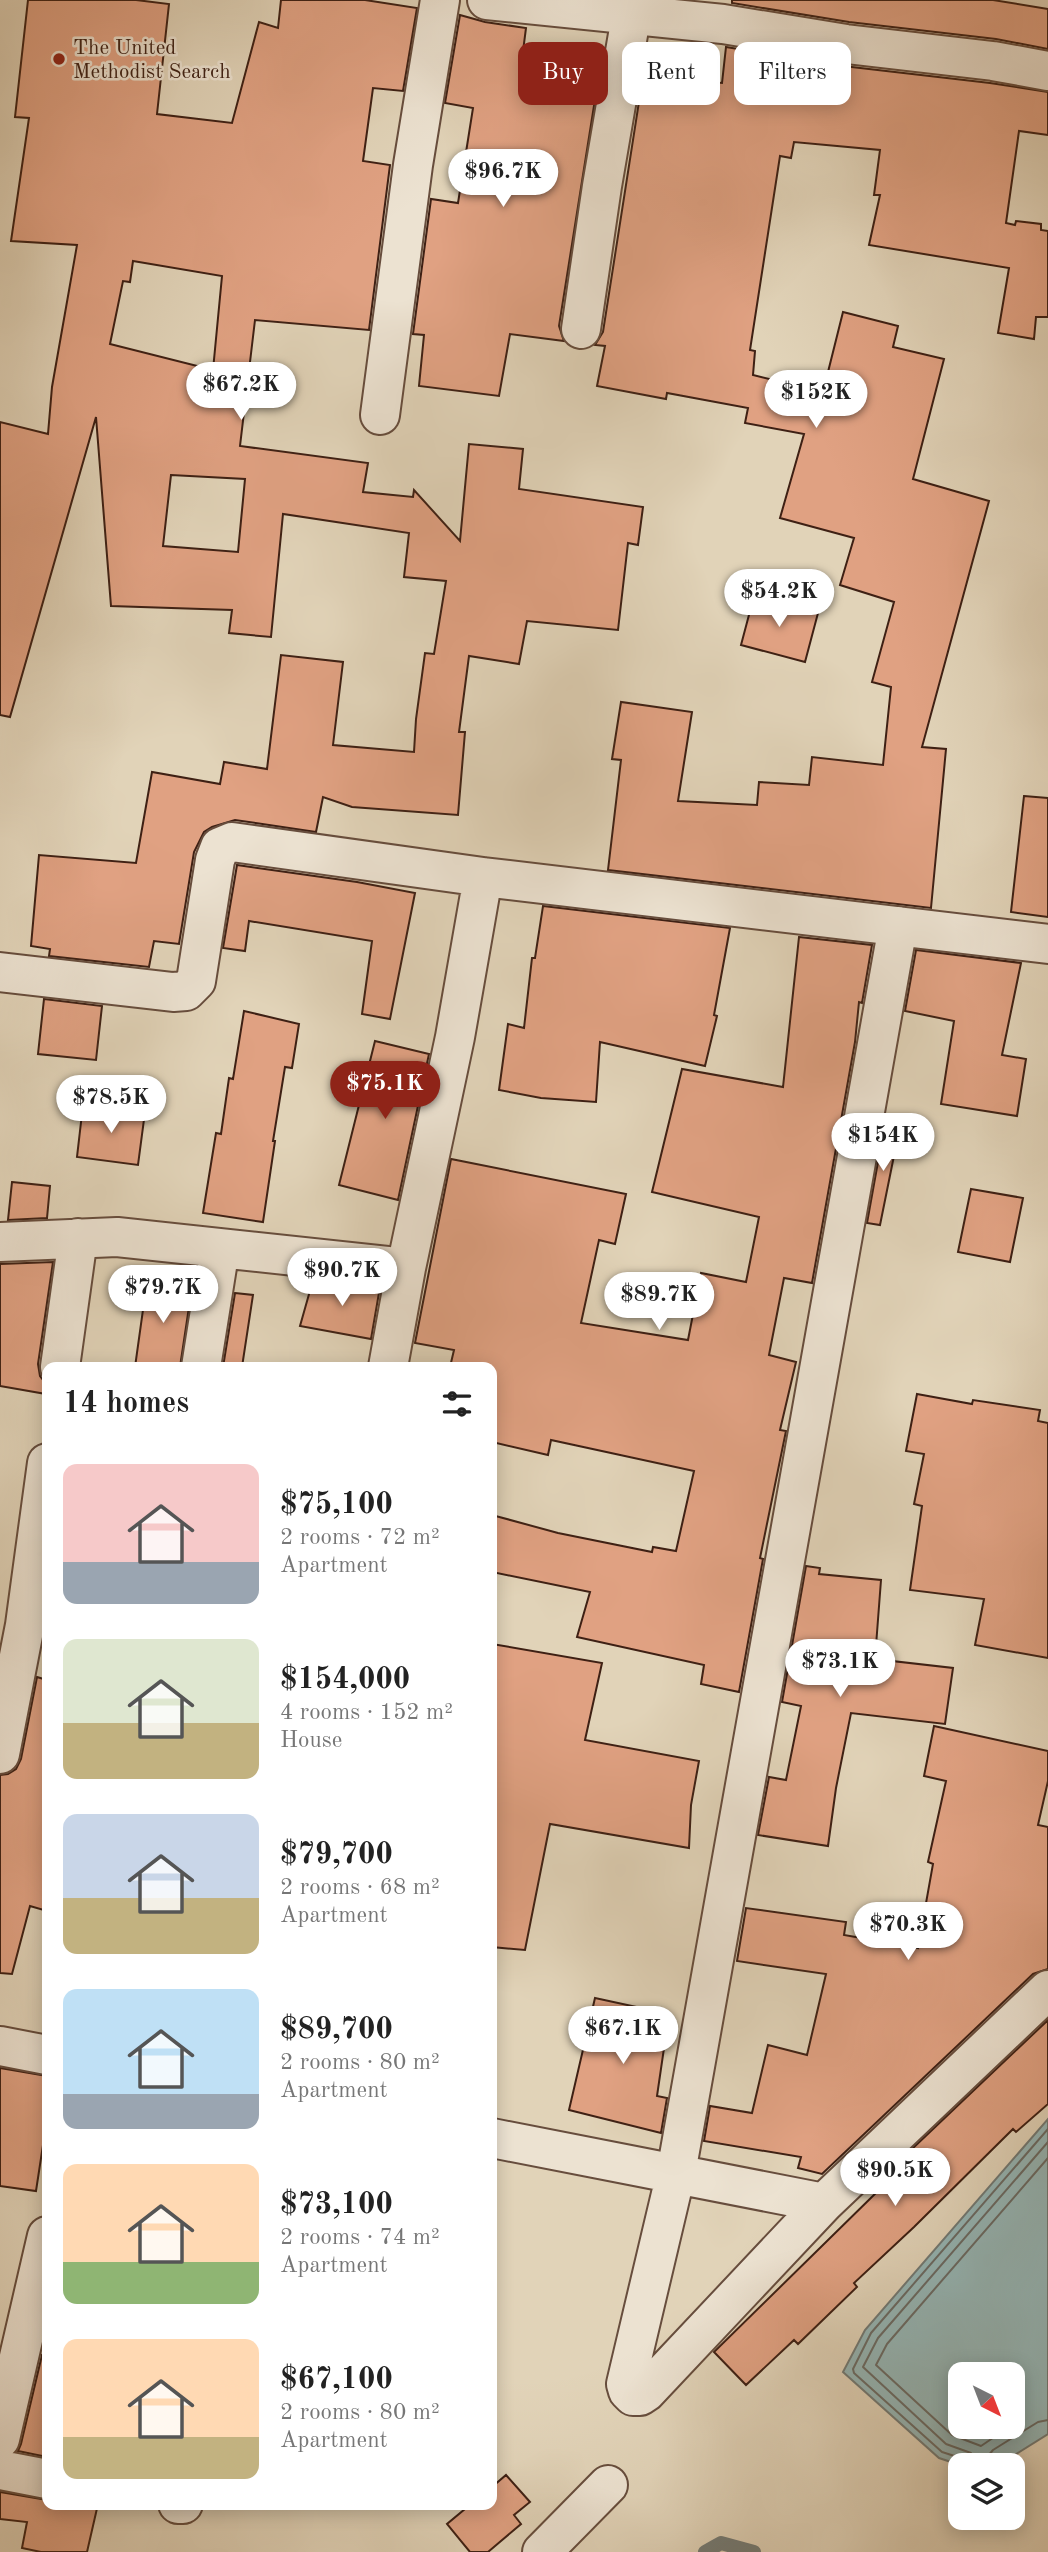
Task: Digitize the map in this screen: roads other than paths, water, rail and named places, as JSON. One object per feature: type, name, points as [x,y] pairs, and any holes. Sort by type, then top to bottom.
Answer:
[{"type":"street","points":[[380,415],[413,165],[440,0]]},
{"type":"street","points":[[487,0],[631,17],[723,24],[846,44],[993,61],[1048,71]]},
{"type":"street","points":[[581,329],[631,17]]},
{"type":"street","points":[[0,972],[173,992],[186,991],[195,981],[215,860],[220,847],[232,842],[483,877],[1048,944]]},
{"type":"street","points":[[389,1362],[455,1037],[483,877]]},
{"type":"street","points":[[898,926],[676,2173],[626,2384],[628,2391],[634,2396],[646,2392],[824,2203],[1048,1990]]},
{"type":"street","points":[[0,1242],[117,1237],[406,1268]]},
{"type":"street","points":[[61,1362],[78,1238]]},
{"type":"street","points":[[202,1362],[220,1248]]},
{"type":"street","points":[[0,1754],[24,1625],[42,1498]]},
{"type":"street","points":[[0,2046],[42,2054]]},
{"type":"street","points":[[497,2139],[824,2203]]},
{"type":"street","points":[[0,2439],[42,2258]]},
{"type":"street","points":[[0,2470],[42,2478]]},
{"type":"street","points":[[542,2552],[608,2485]]},
{"type":"water","points":[[1048,2119],[1048,2434],[1018,2453],[948,2453],[948,2461],[939,2458],[843,2372],[865,2330]]},
{"type":"waterway","points":[[705,2552],[721,2543],[754,2552]]},
{"type":"place","name":"The United Methodist Search","points":[[59,59]]}]
